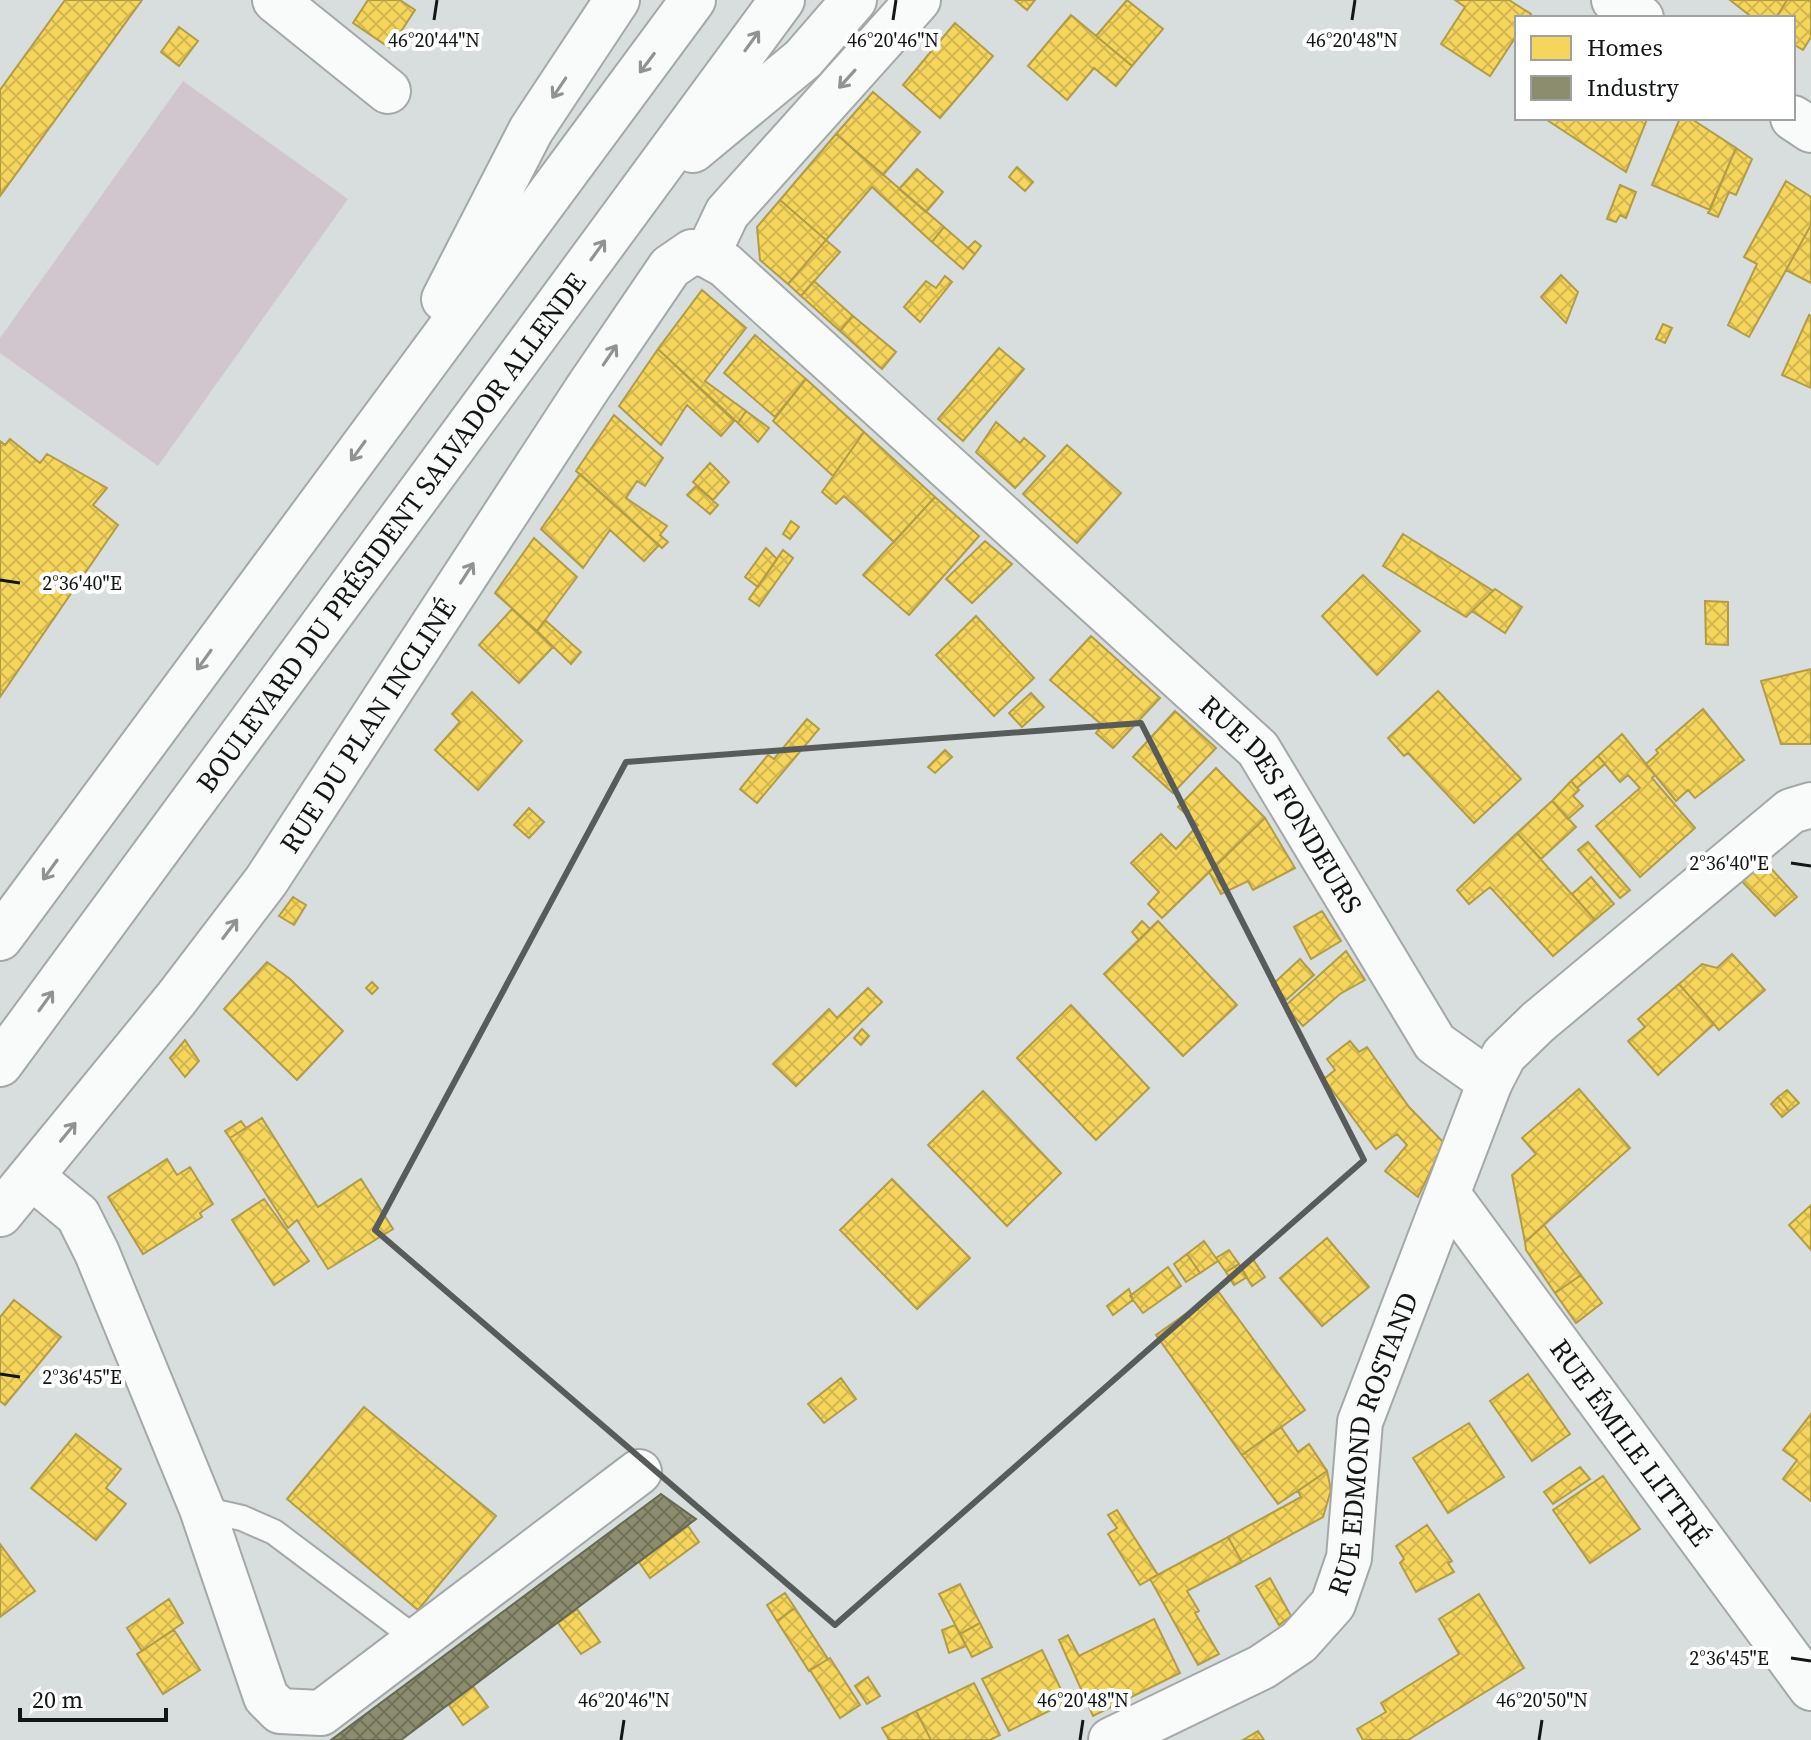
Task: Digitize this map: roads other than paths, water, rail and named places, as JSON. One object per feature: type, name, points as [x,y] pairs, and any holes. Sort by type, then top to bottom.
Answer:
[{"type":"street","points":[[275,0],[388,91]]},
{"type":"street","points":[[386,412],[531,130],[617,0]]},
{"type":"street","points":[[0,938],[693,0]]},
{"type":"street","name":"BOULEVARD DU PRÉSIDENT SALVADOR ALLENDE","points":[[0,1064],[782,0]]},
{"type":"street","points":[[641,192],[803,59],[854,0]]},
{"type":"street","points":[[716,260],[727,213],[918,0]]},
{"type":"street","points":[[1614,0],[1638,16]]},
{"type":"street","name":"RUE DU PLAN INCLINÉ","points":[[0,1214],[176,999],[266,881],[670,267],[692,252],[716,260]]},
{"type":"street","name":"RUE DES FONDEURS","points":[[716,260],[1258,749],[1435,1043],[1490,1082]]},
{"type":"street","points":[[1490,1082],[1504,1055],[1538,1022],[1791,811],[1811,805]]},
{"type":"street","name":"RUE EDMOND ROSTAND","points":[[1118,1738],[1262,1667],[1299,1642],[1333,1604],[1349,1558],[1360,1422],[1449,1196],[1490,1082]]},
{"type":"street","points":[[32,1177],[78,1215],[97,1253],[202,1509],[266,1697],[280,1711],[321,1713],[639,1472]]},
{"type":"street","name":"RUE ÉMILE LITTRÉ","points":[[1449,1196],[1811,1688]]},
{"type":"lane","points":[[202,1509],[242,1518],[274,1532],[419,1641]]}]
